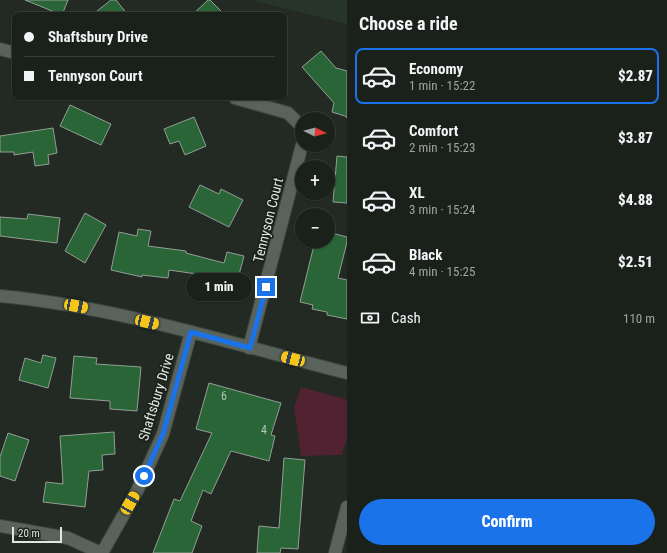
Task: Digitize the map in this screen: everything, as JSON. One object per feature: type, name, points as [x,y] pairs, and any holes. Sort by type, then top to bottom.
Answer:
[{"type":"street","points":[[0,50],[12,52]]},
{"type":"street","points":[[243,100],[288,112],[295,120]]},
{"type":"street","name":"Tennyson Court","points":[[250,348],[300,152]]},
{"type":"street","points":[[0,296],[36,299],[89,309],[191,332],[347,373]]},
{"type":"street","name":"Shaftsbury Drive","points":[[101,553],[137,491],[163,434],[191,332]]},
{"type":"street","points":[[335,553],[347,507]]},
{"type":"street","points":[[0,526],[68,538],[101,553]]},
{"type":"shaded area","points":[[251,0],[347,0],[347,24]]},
{"type":"shaded area","points":[[301,387],[345,399],[347,402],[347,438],[342,455],[301,456],[294,407]]},
{"type":"building","points":[[25,0],[68,0],[63,12],[55,12]]},
{"type":"building","points":[[111,0],[116,0],[126,12],[96,12]]},
{"type":"building","points":[[208,0],[210,0],[222,12],[195,12]]},
{"type":"building","points":[[321,51],[336,68],[347,71],[347,118],[332,112],[334,103],[302,67]]},
{"type":"building","points":[[70,105],[111,124],[101,145],[60,126]]},
{"type":"building","points":[[194,117],[206,146],[185,155],[179,141],[170,144],[164,129]]},
{"type":"building","points":[[53,128],[57,153],[48,155],[49,164],[35,166],[33,152],[14,155],[14,152],[0,152],[0,136]]},
{"type":"building","points":[[337,156],[347,157],[347,203],[333,202],[333,200],[335,200]]},
{"type":"building","points":[[200,185],[219,194],[221,189],[243,200],[229,227],[189,207]]},
{"type":"building","points":[[85,213],[106,225],[85,263],[65,251]]},
{"type":"building","points":[[28,214],[60,218],[57,243],[0,236],[0,217],[27,219]]},
{"type":"building","points":[[138,229],[151,231],[148,246],[186,251],[186,253],[224,263],[227,252],[244,256],[236,286],[218,281],[215,293],[201,289],[204,275],[169,270],[168,278],[142,275],[142,277],[111,270],[119,232],[137,236]]},
{"type":"building","points":[[335,234],[347,237],[338,278],[347,280],[347,319],[327,315],[327,312],[312,309],[313,305],[300,302],[313,248],[335,248]]},
{"type":"building","points":[[43,355],[56,358],[48,388],[19,380],[25,358],[41,363]]},
{"type":"building","points":[[74,356],[97,358],[96,364],[141,367],[137,411],[110,409],[110,401],[70,398]]},
{"type":"building","points":[[209,383],[281,403],[271,435],[275,436],[269,461],[231,451],[211,494],[203,490],[191,521],[202,526],[192,553],[153,553],[174,499],[180,501],[212,433],[196,429]]},
{"type":"building","points":[[114,432],[115,454],[102,455],[103,470],[89,471],[85,507],[43,502],[46,482],[63,484],[60,436]]},
{"type":"building","points":[[8,433],[29,440],[15,481],[0,476],[0,457]]},
{"type":"building","points":[[284,458],[305,460],[298,549],[281,548],[280,553],[257,553],[259,526],[279,528]]},
{"type":"route","points":[[144,476],[163,434],[191,332],[250,348],[266,287]]}]
